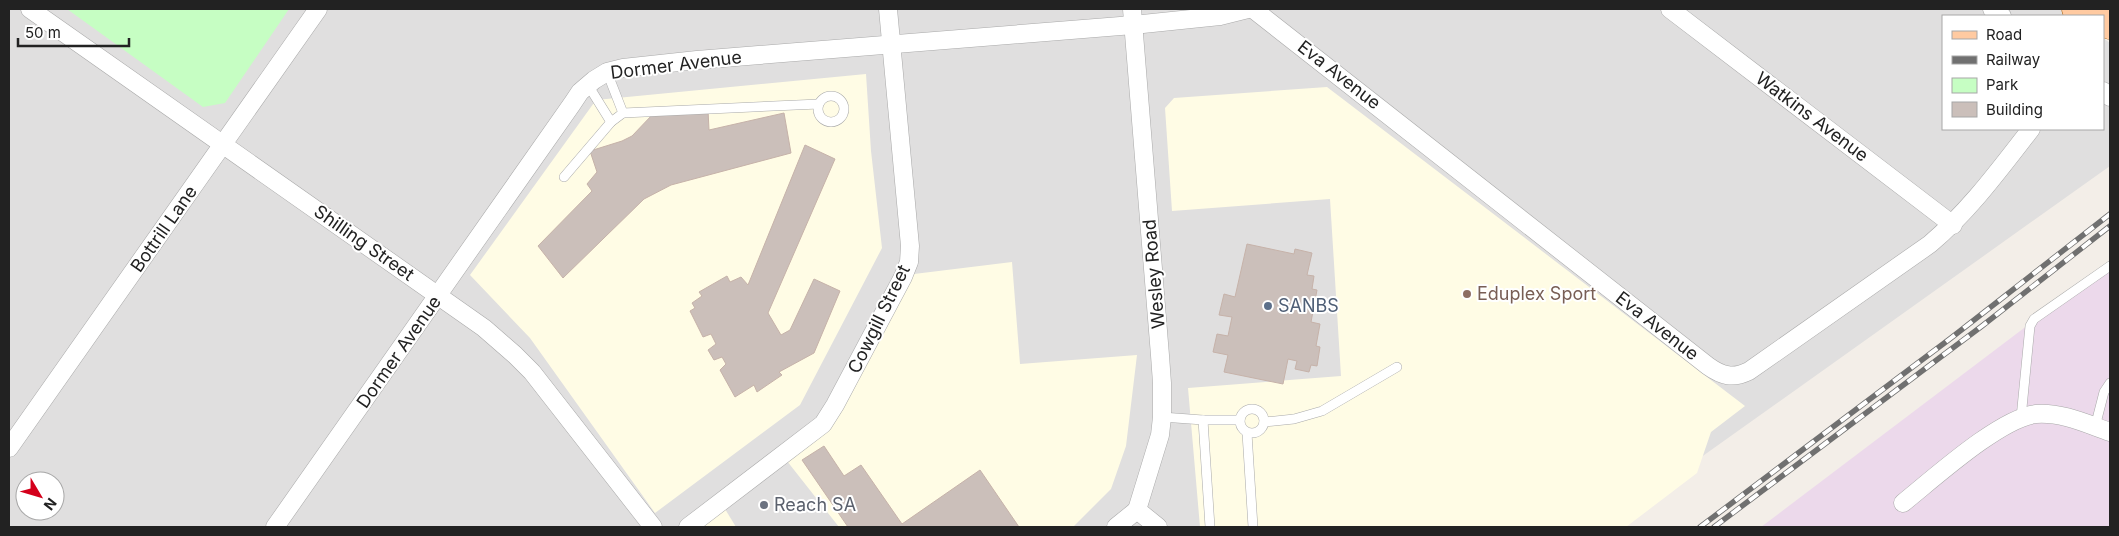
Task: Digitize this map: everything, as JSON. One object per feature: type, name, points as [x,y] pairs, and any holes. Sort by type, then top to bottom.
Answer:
[{"type":"street","name":"Shilling Street","points":[[30,9],[484,328],[515,354],[541,384],[653,527]]},
{"type":"street","name":"Bottrill Lane","points":[[9,448],[318,9]]},
{"type":"street","name":"Cowgill Street","points":[[688,527],[823,424],[903,277],[909,262],[910,246],[888,9]]},
{"type":"street","name":"Dormer Avenue","points":[[275,527],[580,92],[607,72],[623,68],[697,60],[891,44],[1133,17],[1220,16],[1248,9]]},
{"type":"street","name":"Eva Avenue","points":[[1253,9],[1708,366],[1723,375],[1737,376],[1749,371],[1912,259],[1953,225],[1972,205],[2030,130]]},
{"type":"street","name":"Watkins Avenue","points":[[1670,9],[1953,225]]},
{"type":"street","name":"Wesley Road","points":[[1133,17],[1162,383],[1162,417],[1156,451],[1137,510]]},
{"type":"street","points":[[1903,503],[1990,435],[2021,418],[2047,414],[2069,418],[2103,429]]},
{"type":"street","points":[[1116,527],[1137,510],[1158,527]]},
{"type":"lane","points":[[607,72],[623,113]]},
{"type":"lane","points":[[588,85],[611,122]]},
{"type":"lane","points":[[564,176],[611,122],[623,113],[819,104]]},
{"type":"lane","points":[[2021,418],[2030,326],[2034,319],[2110,266]]},
{"type":"lane","points":[[1264,422],[1294,419],[1322,411],[1397,367]]},
{"type":"lane","points":[[2103,429],[2104,392],[2110,383]]},
{"type":"lane","points":[[1253,527],[1247,433],[1242,428],[1240,420],[1243,413],[1253,409],[1260,412],[1264,422]]},
{"type":"lane","points":[[1162,417],[1240,420]]},
{"type":"lane","points":[[1203,420],[1210,527]]},
{"type":"lane","points":[[1247,433],[1258,432],[1264,422]]},
{"type":"shaded area","points":[[9,9],[2062,9],[2071,15],[1942,15],[1942,130],[2104,130],[2104,39],[2110,43],[2110,166],[1603,527],[9,527]]},
{"type":"shaded area","points":[[866,74],[871,151],[882,248],[800,405],[655,513],[530,338],[470,275],[596,100]]},
{"type":"shaded area","name":"Eduplex Sport","points":[[1327,87],[1745,406],[1711,432],[1697,473],[1626,527],[1200,527],[1188,388],[1341,376],[1330,199],[1172,211],[1165,108],[1174,98]]},
{"type":"shaded area","points":[[1012,262],[1020,364],[1137,355],[1126,446],[1111,489],[1073,527],[839,527],[787,461],[844,401],[914,274]]},
{"type":"shaded area","points":[[2110,263],[2110,527],[1761,527]]},
{"type":"shaded area","points":[[725,509],[736,527],[701,527]]},
{"type":"green space","points":[[67,9],[289,9],[225,103],[203,107]]},
{"type":"building","points":[[708,110],[709,130],[784,113],[791,153],[671,185],[644,199],[563,278],[538,246],[592,191],[587,184],[597,172],[590,151],[632,136],[653,114]]},
{"type":"building","points":[[805,145],[835,159],[768,313],[781,335],[790,330],[814,279],[840,291],[814,353],[779,372],[782,375],[757,392],[754,385],[735,397],[720,370],[726,364],[722,357],[714,360],[708,350],[716,344],[711,334],[703,337],[690,311],[695,308],[692,303],[702,296],[699,292],[727,276],[730,282],[741,277],[748,285]]},
{"type":"building","name":"SANBS","points":[[1247,244],[1294,254],[1295,249],[1312,253],[1307,275],[1314,276],[1312,289],[1317,290],[1311,322],[1320,324],[1316,346],[1320,347],[1317,366],[1311,365],[1309,372],[1295,369],[1297,361],[1288,359],[1283,384],[1224,372],[1228,355],[1213,352],[1217,334],[1228,336],[1232,317],[1219,315],[1224,294],[1235,297]]},
{"type":"building","points":[[824,446],[844,476],[861,465],[902,524],[980,470],[1019,527],[848,527],[802,460]]},
{"type":"railway","points":[[1700,527],[1951,338],[2110,214]]},
{"type":"railway","points":[[1714,527],[1982,326],[2110,226]]},
{"type":"place","name":"Eduplex Sport","points":[[1467,294]]},
{"type":"place","name":"SANBS","points":[[1268,306]]},
{"type":"place","name":"Reach SA","points":[[764,505]]}]
